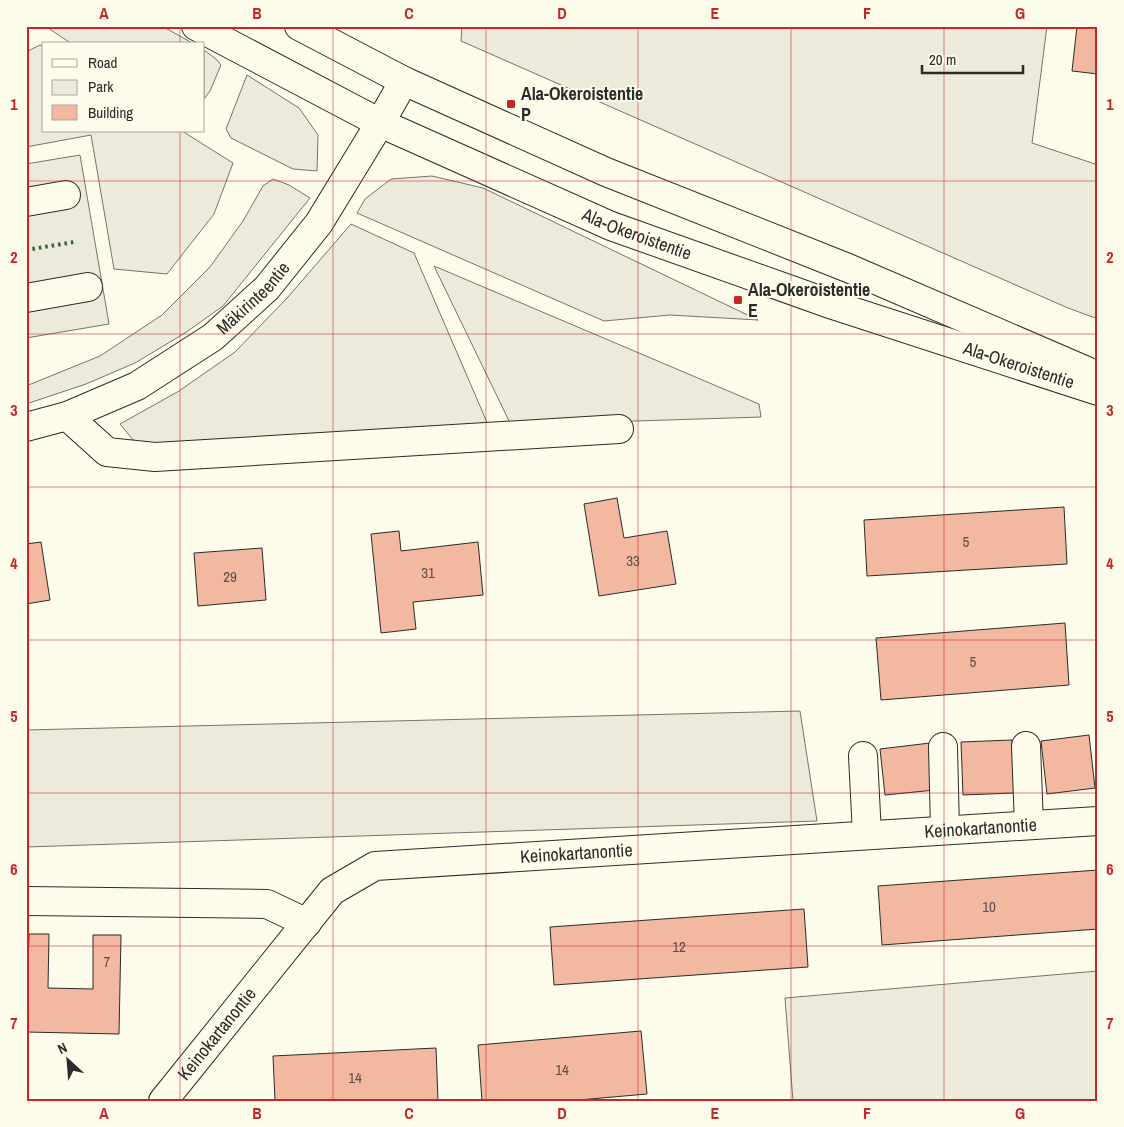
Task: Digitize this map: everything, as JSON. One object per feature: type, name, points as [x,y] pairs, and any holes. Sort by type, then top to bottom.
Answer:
[{"type":"street","name":"Ala-Okeroistentie","points":[[196,26],[380,123],[611,226],[833,305],[1098,392]]},
{"type":"street","name":"Ala-Okeroistentie","points":[[299,26],[404,81],[606,172],[848,268],[1098,376]]},
{"type":"street","name":"Mäkirinteentie","points":[[26,427],[67,416],[137,386],[213,337],[267,288],[319,223],[404,81]]},
{"type":"street","points":[[26,202],[66,195]]},
{"type":"street","points":[[26,298],[88,287]]},
{"type":"street","points":[[67,416],[107,452],[155,457],[619,429]]},
{"type":"street","points":[[1026,746],[1029,825]]},
{"type":"street","points":[[943,747],[945,830]]},
{"type":"street","points":[[863,756],[867,836]]},
{"type":"street","name":"Keinokartanontie","points":[[163,1101],[332,891],[375,866],[1098,821]]},
{"type":"street","points":[[26,901],[267,904],[307,923]]},
{"type":"green space","points":[[45,26],[162,26],[190,42],[69,42]]},
{"type":"green space","points":[[462,26],[1047,26],[1032,143],[1098,165],[1098,319],[1068,308],[461,41]]},
{"type":"green space","points":[[40,45],[42,46],[42,132],[184,132],[233,163],[214,214],[167,274],[114,269],[91,135],[26,147],[26,52]]},
{"type":"green space","points":[[205,51],[221,65],[210,91],[205,98]]},
{"type":"green space","points":[[247,75],[299,108],[318,135],[317,171],[293,169],[231,138],[226,129]]},
{"type":"green space","points":[[432,176],[483,188],[758,320],[670,315],[604,321],[357,213],[365,199],[391,179]]},
{"type":"green space","points":[[273,179],[289,185],[310,198],[223,306],[185,333],[135,363],[86,384],[26,404],[26,386],[100,356],[162,315],[210,267],[243,221],[263,186]]},
{"type":"green space","points":[[351,224],[414,253],[489,427],[156,448],[134,441],[120,424],[179,391],[235,352],[288,297]]},
{"type":"green space","points":[[434,266],[759,404],[761,417],[511,425]]},
{"type":"green space","points":[[800,711],[817,821],[26,847],[26,730]]},
{"type":"green space","points":[[1098,971],[1098,1101],[793,1101],[785,998]]},
{"type":"shaded area","points":[[80,155],[109,324],[26,338],[26,164]]},
{"type":"building","points":[[1077,26],[1098,26],[1098,74],[1072,71]]},
{"type":"building","points":[[617,498],[624,538],[667,531],[676,584],[599,596],[584,504]]},
{"type":"building","points":[[1064,507],[1067,564],[867,576],[864,520]]},
{"type":"building","points":[[399,531],[401,551],[478,542],[483,595],[413,602],[416,629],[381,633],[371,534]]},
{"type":"building","points":[[41,542],[50,600],[26,604],[26,544]]},
{"type":"building","points":[[262,548],[266,600],[198,606],[194,553]]},
{"type":"building","points":[[1065,623],[1069,685],[881,700],[876,638]]},
{"type":"building","points":[[1089,735],[1095,788],[1047,794],[1041,741]]},
{"type":"building","points":[[1012,740],[1014,793],[963,795],[961,742]]},
{"type":"building","points":[[930,743],[935,790],[885,795],[880,749]]},
{"type":"building","points":[[1098,870],[1098,929],[882,945],[878,886]]},
{"type":"building","points":[[804,909],[808,967],[554,985],[550,927]]},
{"type":"building","points":[[29,934],[49,934],[48,988],[93,989],[93,935],[121,935],[119,1034],[26,1032]]},
{"type":"building","points":[[641,1031],[647,1094],[567,1101],[482,1101],[478,1045]]},
{"type":"building","points":[[436,1048],[438,1101],[275,1101],[273,1056]]},
{"type":"hedge","points":[[26,250],[74,242]]},
{"type":"place","name":"Ala-Okeroistentie P","points":[[511,104]]},
{"type":"place","name":"Ala-Okeroistentie E","points":[[738,300]]}]
